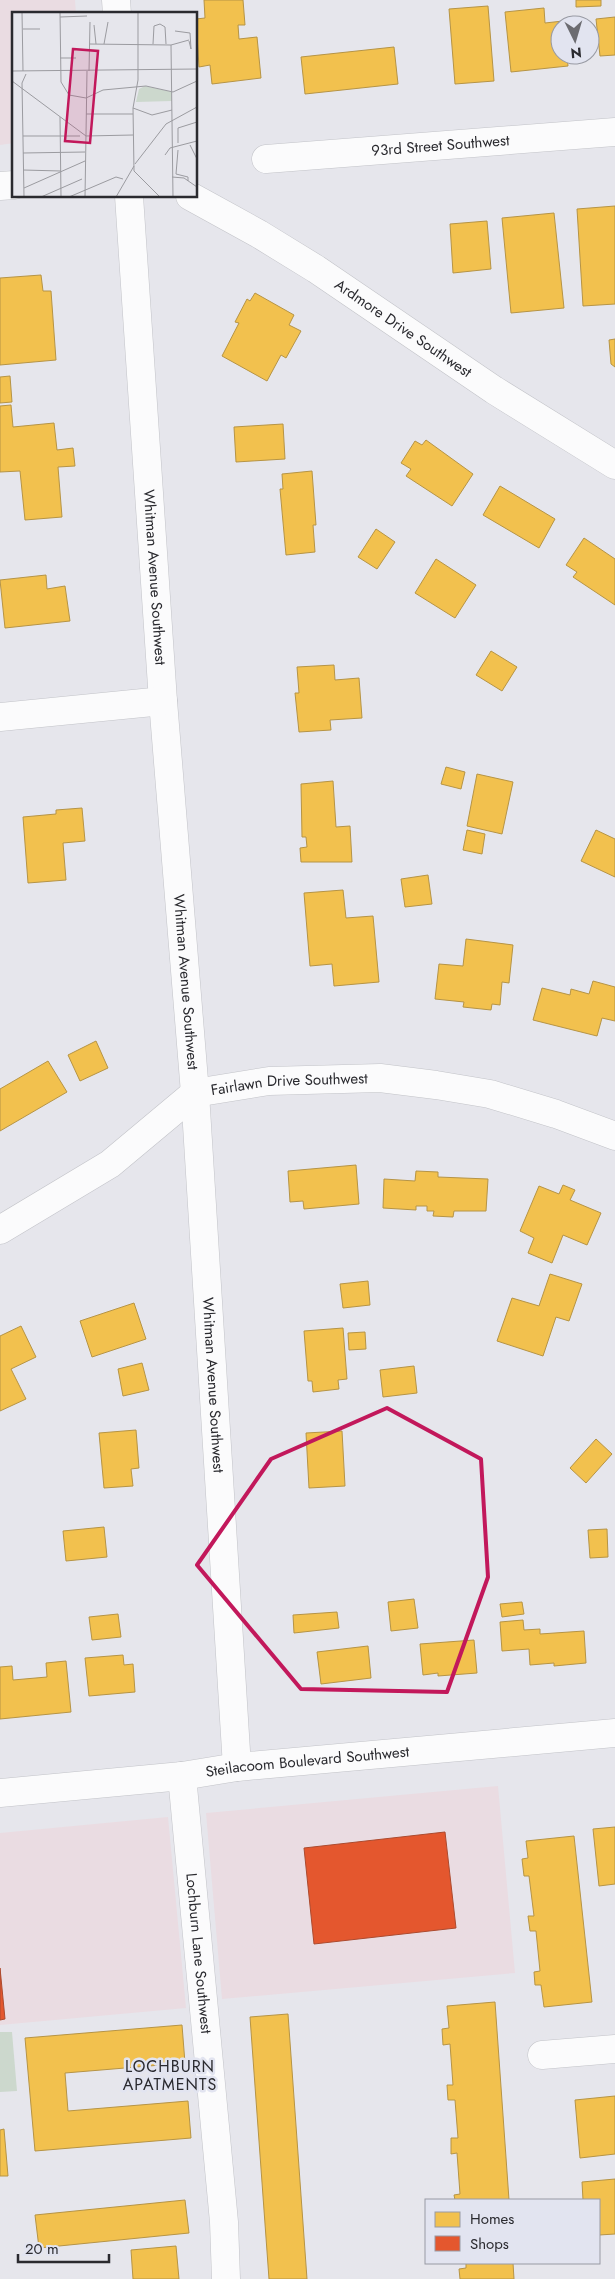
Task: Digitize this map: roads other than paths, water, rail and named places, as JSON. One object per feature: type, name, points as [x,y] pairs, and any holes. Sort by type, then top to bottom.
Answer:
[{"type":"street","name":"93rd Street Southwest","points":[[266,159],[615,132]]},
{"type":"street","name":"Whitman Avenue Southwest","points":[[129,198],[163,701],[195,1093],[237,1768]]},
{"type":"street","name":"Ardmore Drive Southwest","points":[[194,198],[316,268],[494,390],[615,465]]},
{"type":"street","points":[[0,717],[163,701]]},
{"type":"street","name":"Fairlawn Drive Southwest","points":[[0,1230],[110,1164],[195,1093],[269,1081],[380,1078],[490,1094],[556,1114],[615,1136]]},
{"type":"street","name":"Steilacoom Boulevard Southwest","points":[[0,1794],[182,1776],[237,1768],[615,1734]]},
{"type":"street","name":"Lochburn Lane Southwest","points":[[182,1776],[224,2222],[226,2279]]},
{"type":"street","points":[[542,2055],[615,2049]]},
{"type":"district","name":"LOCHBURN APATMENTS","points":[[170,2075]]}]
